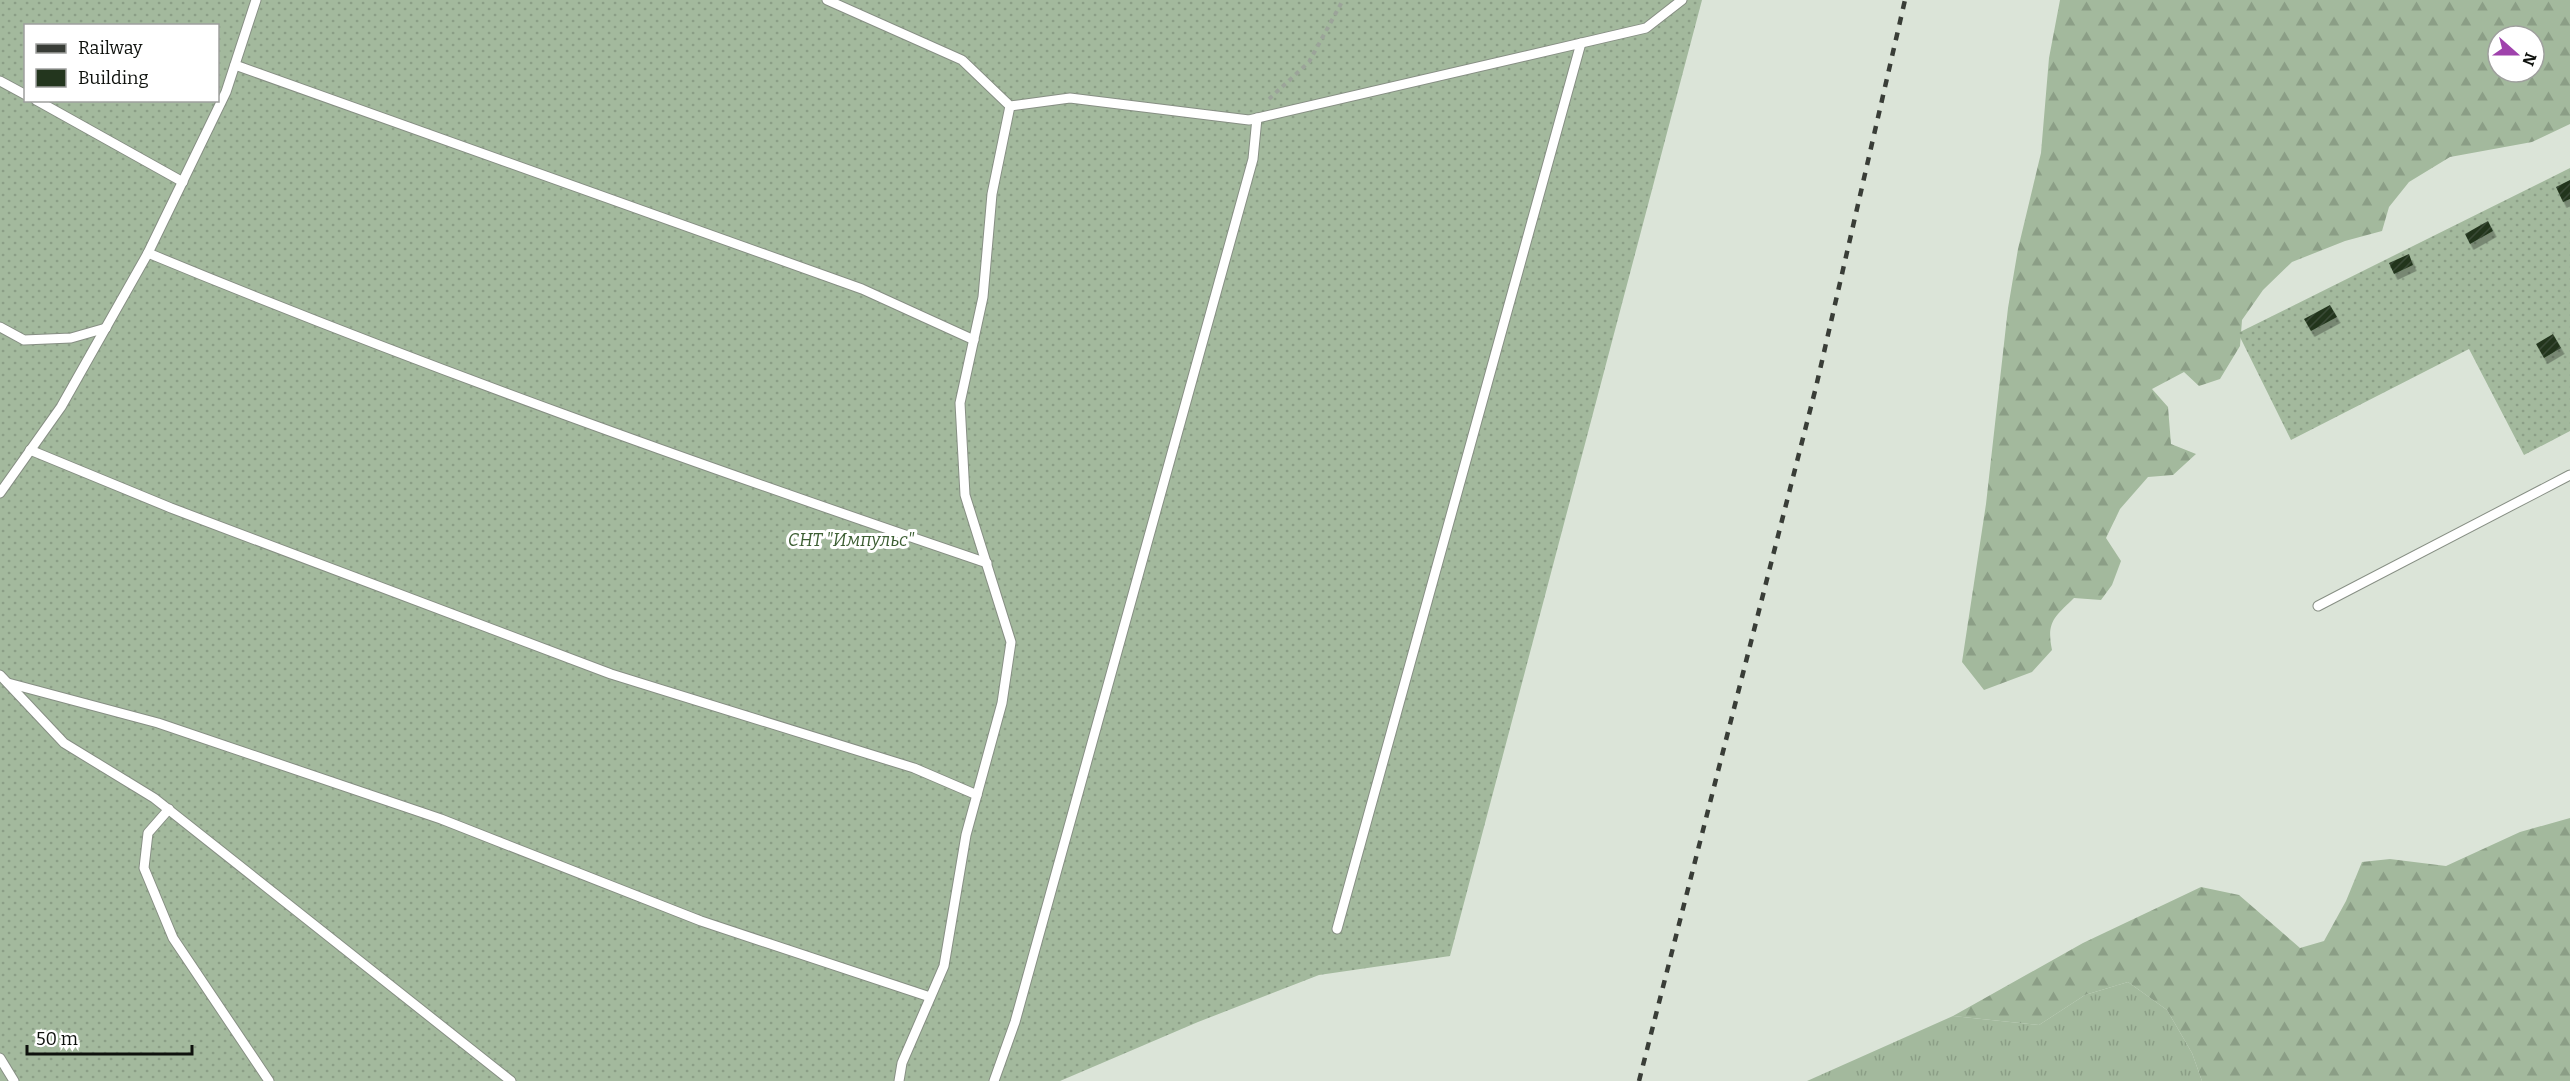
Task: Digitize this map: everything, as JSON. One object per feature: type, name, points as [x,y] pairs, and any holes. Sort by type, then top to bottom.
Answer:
[{"type":"lane","points":[[0,493],[61,407],[148,253],[226,92],[256,0]]},
{"type":"lane","points":[[827,0],[962,60],[1010,106]]},
{"type":"lane","points":[[1010,106],[1070,98],[1249,120],[1647,28],[1682,0]]},
{"type":"lane","points":[[1337,929],[1581,43]]},
{"type":"lane","points":[[235,65],[862,289],[974,340]]},
{"type":"lane","points":[[0,81],[24,94]]},
{"type":"lane","points":[[40,102],[183,182]]},
{"type":"lane","points":[[899,1081],[903,1063],[944,966],[966,835],[1002,703],[1011,642],[965,495],[960,403],[983,297],[992,194],[1010,106]]},
{"type":"lane","points":[[994,1081],[1015,1022],[1253,159],[1257,118]]},
{"type":"lane","points":[[148,253],[450,371],[788,495],[987,563]]},
{"type":"lane","points":[[0,327],[24,340],[71,338],[106,328]]},
{"type":"lane","points":[[30,450],[181,512],[611,674],[914,768],[977,795]]},
{"type":"lane","points":[[2318,606],[2570,475]]},
{"type":"lane","points":[[0,675],[64,743],[169,809],[511,1081]]},
{"type":"lane","points":[[8,683],[180,730],[441,819],[701,921],[930,997]]},
{"type":"lane","points":[[169,809],[148,833],[144,868],[173,938],[269,1081]]},
{"type":"lane","points":[[0,1058],[14,1081]]},
{"type":"path","points":[[1257,118],[1272,95],[1309,62],[1343,0]]},
{"type":"green space","name":"СНТ \"Импульс\"","points":[[0,0],[1702,0],[1450,956],[1319,975],[1198,1022],[1060,1081],[0,1081]]},
{"type":"green space","points":[[2060,0],[2570,0],[2570,124],[2532,142],[2450,157],[2409,182],[2389,207],[2382,231],[2345,241],[2292,262],[2263,290],[2242,320],[2240,346],[2220,379],[2199,386],[2184,372],[2152,389],[2168,407],[2171,444],[2196,454],[2173,475],[2148,477],[2120,509],[2106,538],[2121,561],[2112,585],[2101,600],[2074,598],[2051,626],[2052,650],[2032,672],[1984,690],[1962,662],[1986,504],[2008,308],[2018,249],[2041,153],[2049,58]]},
{"type":"green space","points":[[2570,168],[2570,431],[2524,455],[2469,349],[2291,440],[2238,333]]},
{"type":"green space","points":[[2570,818],[2570,1081],[2202,1081],[2192,1053],[2167,1010],[2128,982],[2085,995],[2039,1025],[1953,1016],[2083,943],[2201,887],[2239,895],[2300,948],[2324,941],[2346,901],[2362,862],[2390,859],[2446,866],[2520,832]]},
{"type":"green space","points":[[2128,982],[2167,1010],[2192,1053],[2202,1081],[1807,1081],[1953,1016],[2039,1025],[2085,995]]},
{"type":"building","points":[[2570,180],[2570,199],[2563,202],[2556,187]]},
{"type":"building","points":[[2488,221],[2493,231],[2470,244],[2465,234]]},
{"type":"building","points":[[2409,254],[2413,265],[2394,274],[2389,263]]},
{"type":"building","points":[[2330,305],[2337,317],[2311,331],[2304,319]]},
{"type":"building","points":[[2553,334],[2561,348],[2544,358],[2536,344]]},
{"type":"railway","points":[[1639,1081],[1816,387],[1905,0]]}]
